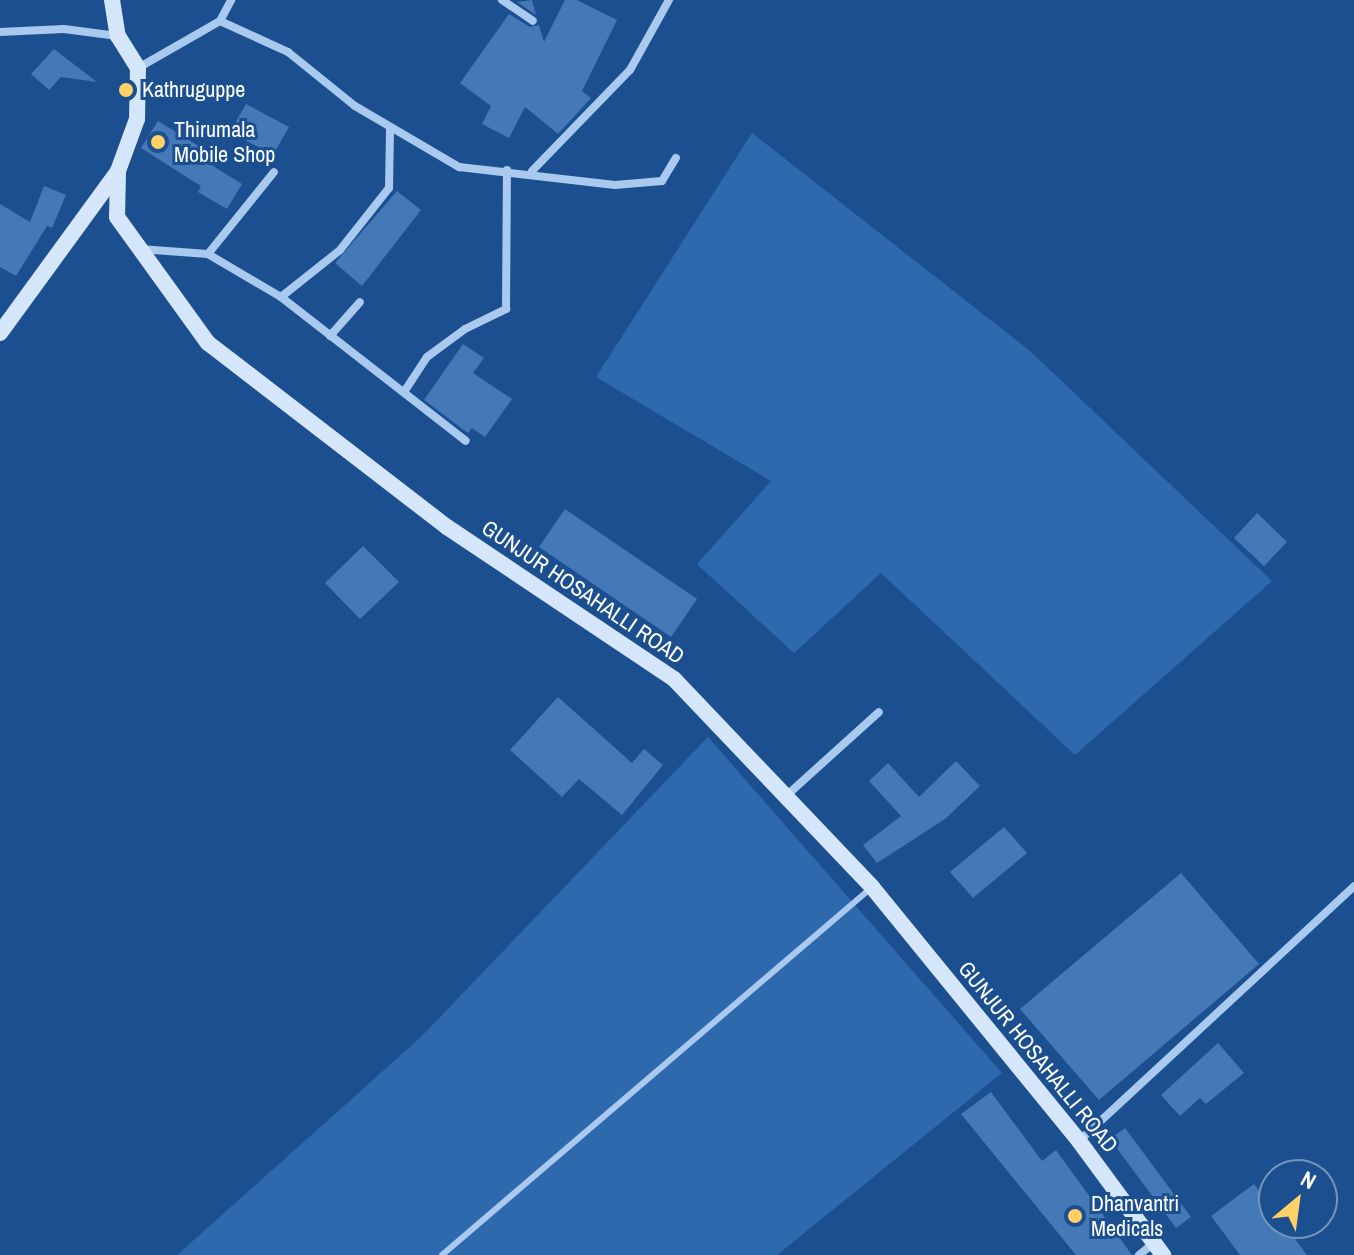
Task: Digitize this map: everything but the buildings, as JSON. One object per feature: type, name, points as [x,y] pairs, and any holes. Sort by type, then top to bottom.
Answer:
[{"type":"street","points":[[112,0],[118,36],[138,68],[220,21],[231,0]]},
{"type":"street","points":[[502,0],[533,21]]},
{"type":"street","points":[[532,171],[630,70],[669,0]]},
{"type":"street","points":[[220,21],[288,52],[390,128],[459,167],[532,171],[615,185],[662,181],[676,158]]},
{"type":"street","points":[[0,32],[64,29],[118,36]]},
{"type":"street","name":"GUNJUR HOSAHALLI ROAD","points":[[138,68],[137,119],[118,171],[117,217],[136,248],[208,343],[447,527],[674,679],[872,887],[1079,1141],[1159,1249]]},
{"type":"street","points":[[281,297],[340,250],[389,188],[390,128]]},
{"type":"street","points":[[404,392],[427,357],[465,329],[506,309],[507,170]]},
{"type":"street","points":[[0,333],[118,171]]},
{"type":"street","points":[[208,254],[274,172]]},
{"type":"street","points":[[136,248],[208,254],[281,297],[466,441]]},
{"type":"street","points":[[330,336],[360,302]]},
{"type":"street","points":[[786,796],[879,712]]},
{"type":"street","points":[[1079,1141],[1354,886]]},
{"type":"street","points":[[1139,1255],[1159,1249]]},
{"type":"lane","points":[[442,1255],[872,887]]},
{"type":"shaded area","points":[[752,133],[1030,351],[1272,581],[1075,755],[881,573],[794,653],[697,564],[771,481],[596,377]]},
{"type":"shaded area","points":[[708,737],[1002,1073],[777,1255],[177,1255],[421,1037]]},
{"type":"place","name":"Kathruguppe","points":[[126,90]]},
{"type":"place","name":"Thirumala Mobile Shop","points":[[158,142]]},
{"type":"place","name":"Dhanvantri Medicals","points":[[1075,1216]]}]
